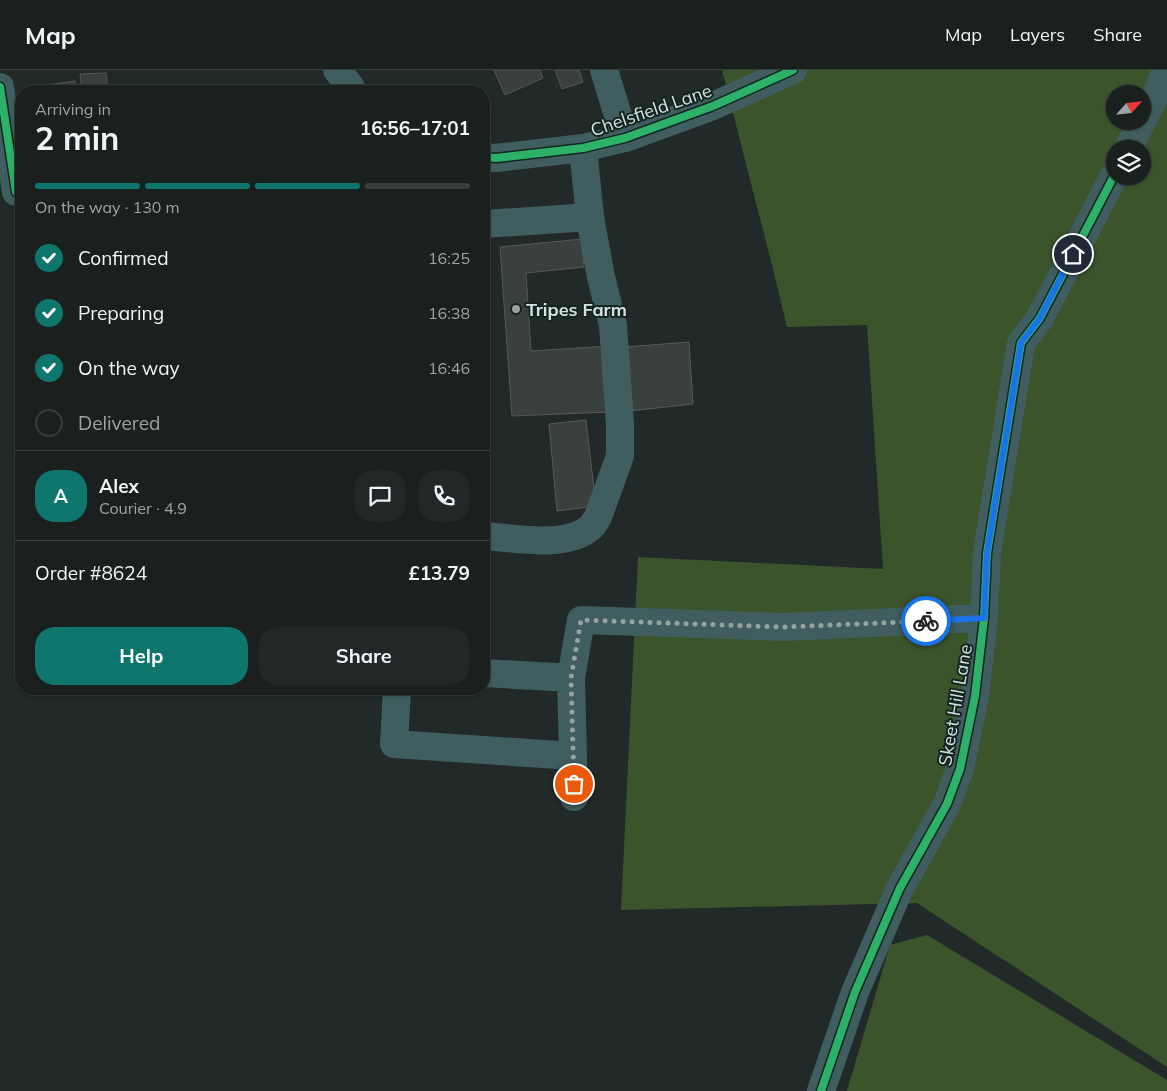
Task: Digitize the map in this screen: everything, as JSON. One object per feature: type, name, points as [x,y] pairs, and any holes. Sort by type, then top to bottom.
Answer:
[{"type":"street","points":[[337,70],[349,85]]},
{"type":"street","points":[[604,70],[625,138]]},
{"type":"street","name":"Chelsfield Lane","points":[[490,158],[583,148],[625,138],[714,106],[792,70]]},
{"type":"street","points":[[1151,104],[1166,70]]},
{"type":"street","points":[[0,87],[12,193]]},
{"type":"street","points":[[490,537],[541,541],[565,539],[593,526],[620,456],[620,424],[613,325],[601,277],[590,217],[583,148]]},
{"type":"street","name":"Skeet Hill Lane","points":[[821,1091],[855,992],[900,888],[947,804],[960,769],[975,696],[984,618],[987,553],[1021,343],[1040,318],[1109,185]]},
{"type":"street","points":[[490,224],[590,217]]},
{"type":"street","points":[[574,797],[571,678],[581,620],[782,627],[984,618]]},
{"type":"street","points":[[490,673],[571,678]]},
{"type":"street","points":[[397,695],[394,744],[573,756]]},
{"type":"green space","points":[[722,70],[1167,70],[1167,1067],[917,903],[621,910],[638,557],[883,569],[867,325],[787,327]]},
{"type":"green space","points":[[927,935],[1167,1080],[1167,1091],[847,1091],[890,945]]},
{"type":"building","points":[[494,70],[540,70],[543,78],[505,95]]},
{"type":"building","points":[[555,70],[579,70],[583,82],[562,89]]},
{"type":"building","points":[[106,73],[107,85],[81,85],[80,74]]},
{"type":"building","points":[[75,81],[75,85],[48,85]]},
{"type":"building","name":"Tripes Farm","points":[[582,239],[584,267],[526,273],[531,351],[608,346],[610,412],[512,416],[500,247]]},
{"type":"building","points":[[689,342],[693,404],[629,411],[625,347]]},
{"type":"building","points":[[586,420],[596,506],[557,511],[549,424]]},
{"type":"cycle path","points":[[490,158],[583,148],[625,138],[713,106],[793,70]]},
{"type":"cycle path","points":[[0,87],[15,185]]},
{"type":"cycle path","points":[[821,1091],[855,992],[900,888],[947,804],[960,769],[975,696],[984,618],[987,553],[1021,343],[1040,318],[1109,185]]},
{"type":"way so far","points":[[574,784],[571,678],[581,620],[782,627],[926,621]]},
{"type":"place","name":"Tripes Farm","points":[[516,309]]},
{"type":"route","points":[[926,621],[984,618],[987,553],[1021,343],[1040,318],[1073,254]]}]
